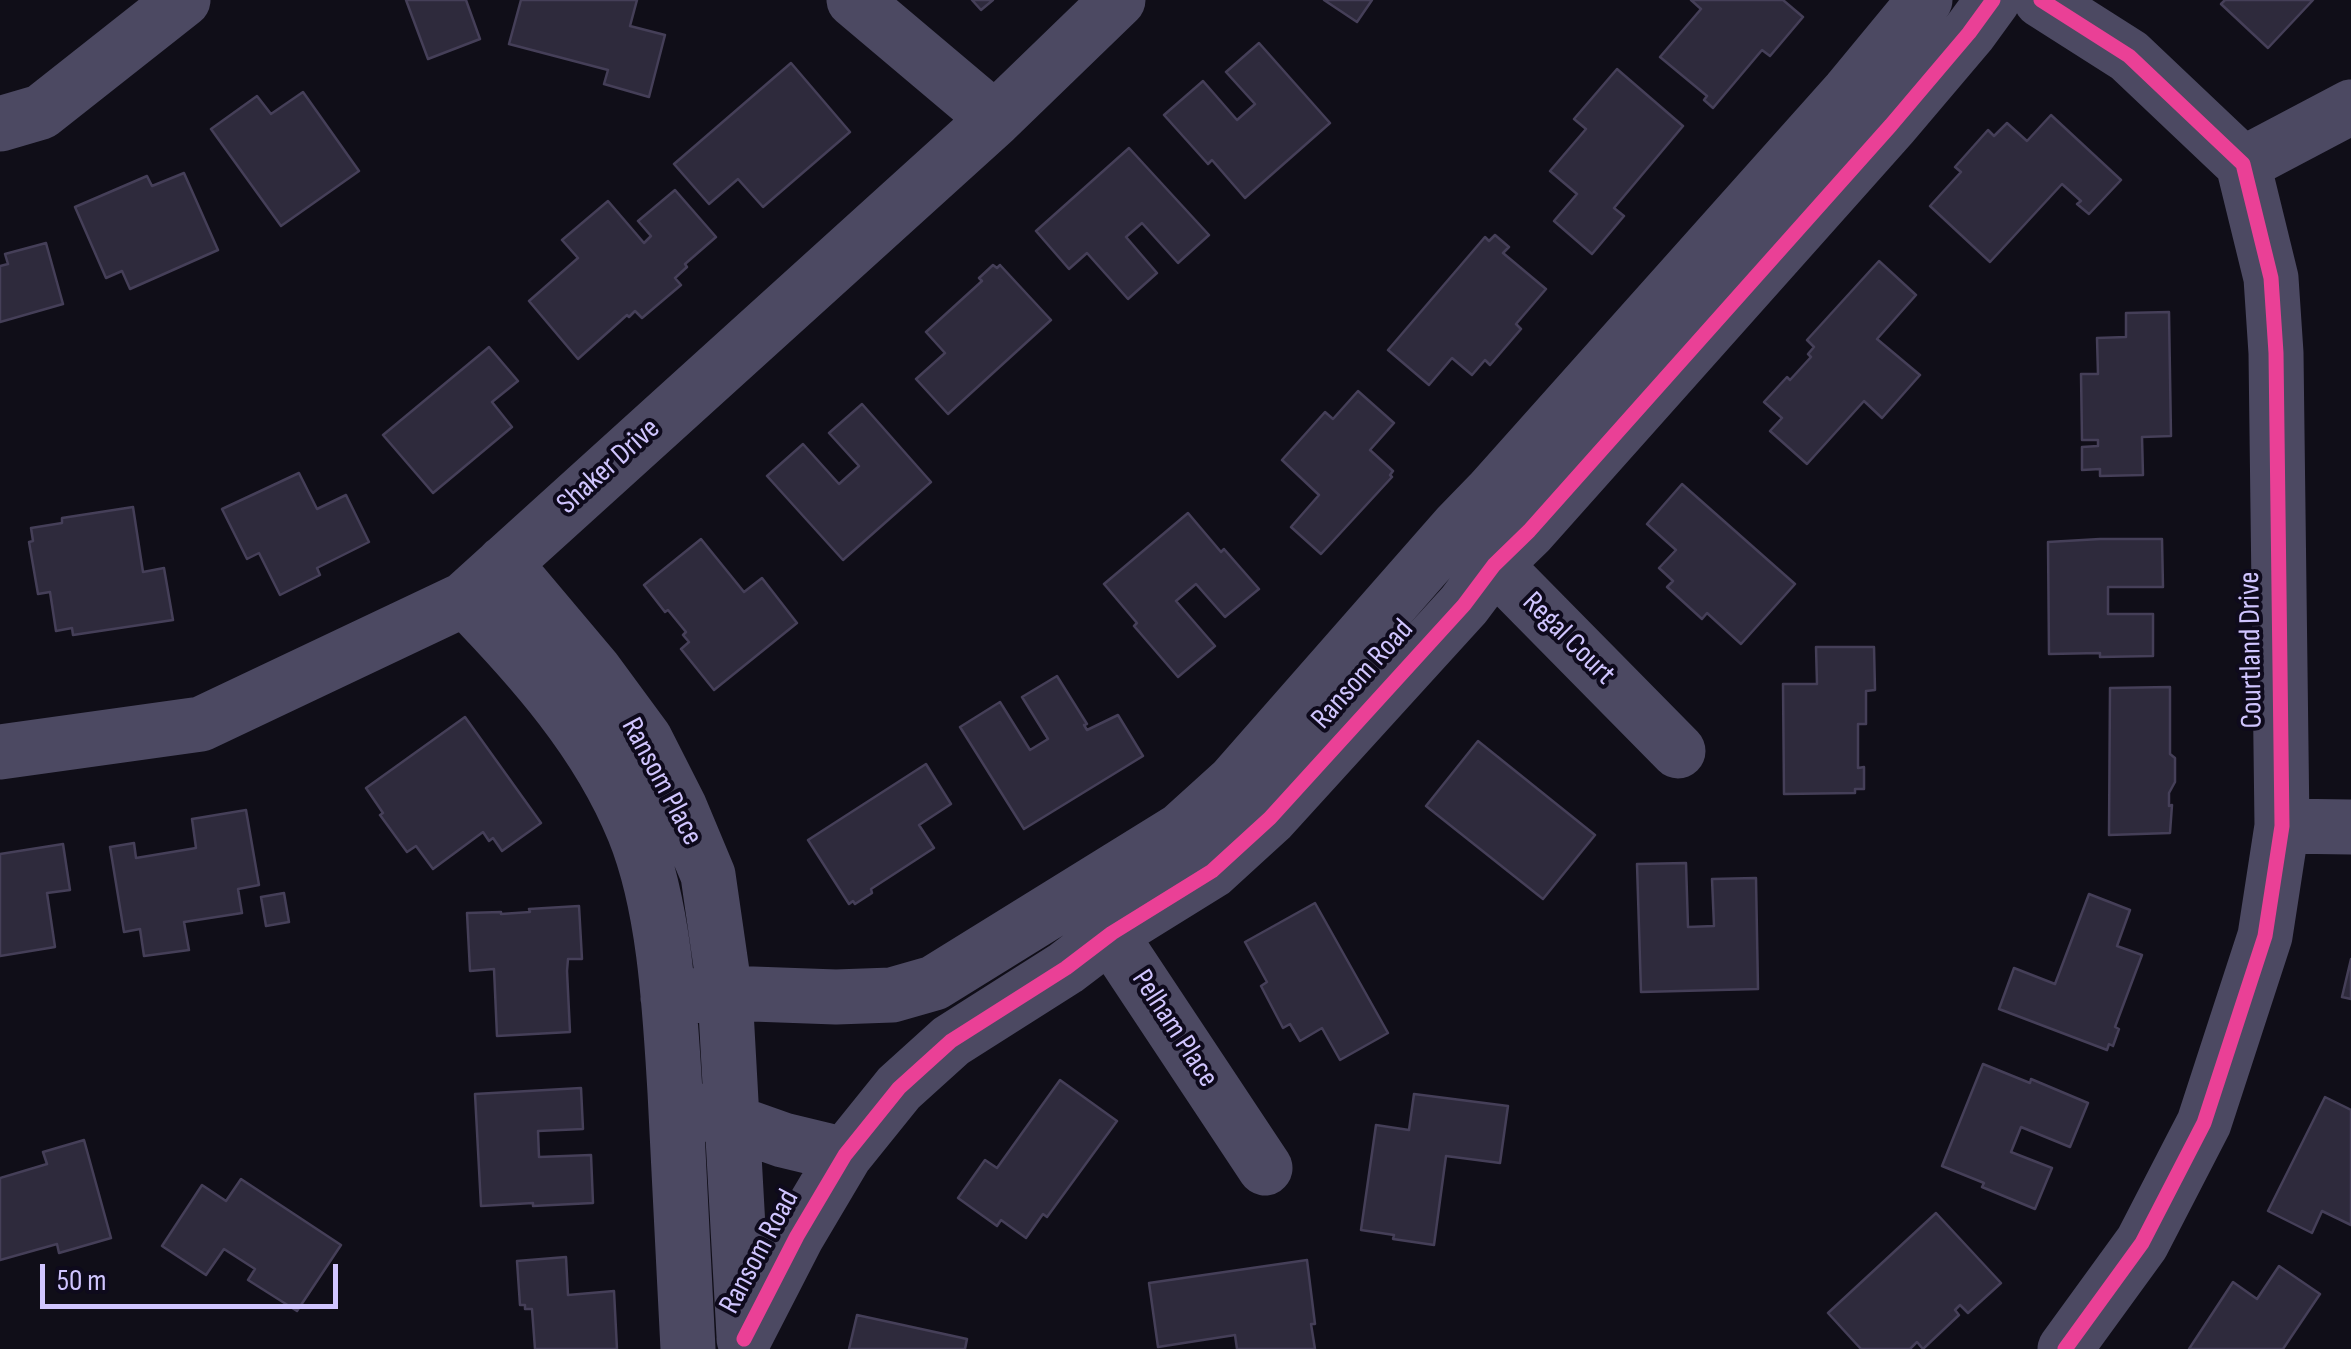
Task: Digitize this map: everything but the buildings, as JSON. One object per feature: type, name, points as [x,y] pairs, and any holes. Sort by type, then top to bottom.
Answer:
[{"type":"street","points":[[0,124],[40,112],[182,0]]},
{"type":"street","points":[[854,0],[995,119]]},
{"type":"street","name":"Shaker Drive","points":[[0,752],[201,724],[485,581],[995,119],[1118,0]]},
{"type":"street","name":"Ransom Road","points":[[688,1349],[670,1023],[836,998],[892,995],[934,983],[1097,913],[1212,871],[1270,818],[1464,605],[1490,494],[1849,92],[1925,0]]},
{"type":"street","name":"Ransom Road","points":[[1476,546],[1529,530],[1891,125],[1993,0]]},
{"type":"street","points":[[2041,0],[2129,56],[2243,164],[2351,107]]},
{"type":"street","name":"Courtland Drive","points":[[2066,1349],[2142,1243],[2204,1122],[2265,936],[2282,826],[2276,353],[2271,278],[2243,164]]},
{"type":"street","name":"Regal Court","points":[[1476,546],[1678,752]]},
{"type":"street","name":"Ransom Place","points":[[485,581],[543,607],[645,739],[708,875],[726,1017]]},
{"type":"street","name":"Ransom Place","points":[[485,581],[501,636],[559,704],[603,770],[634,832],[654,898],[670,1023]]},
{"type":"street","points":[[2282,826],[2351,827]]},
{"type":"street","name":"Ransom Road","points":[[744,1344],[797,1236],[845,1155],[900,1088],[951,1042],[1066,968],[1097,913]]},
{"type":"street","name":"Pelham Place","points":[[1097,913],[1265,1168]]},
{"type":"street","name":"Ransom Road","points":[[726,1017],[744,1344]]},
{"type":"street","points":[[675,1102],[783,1140],[845,1155]]},
{"type":"cycle path","points":[[744,1339],[797,1236],[845,1155],[899,1088],[951,1041],[1212,871],[1270,818],[1891,125],[1993,0]]},
{"type":"cycle path","points":[[2041,0],[2129,56],[2243,164],[2271,278],[2276,353],[2282,826],[2265,936],[2204,1123],[2142,1243],[2065,1349]]}]
